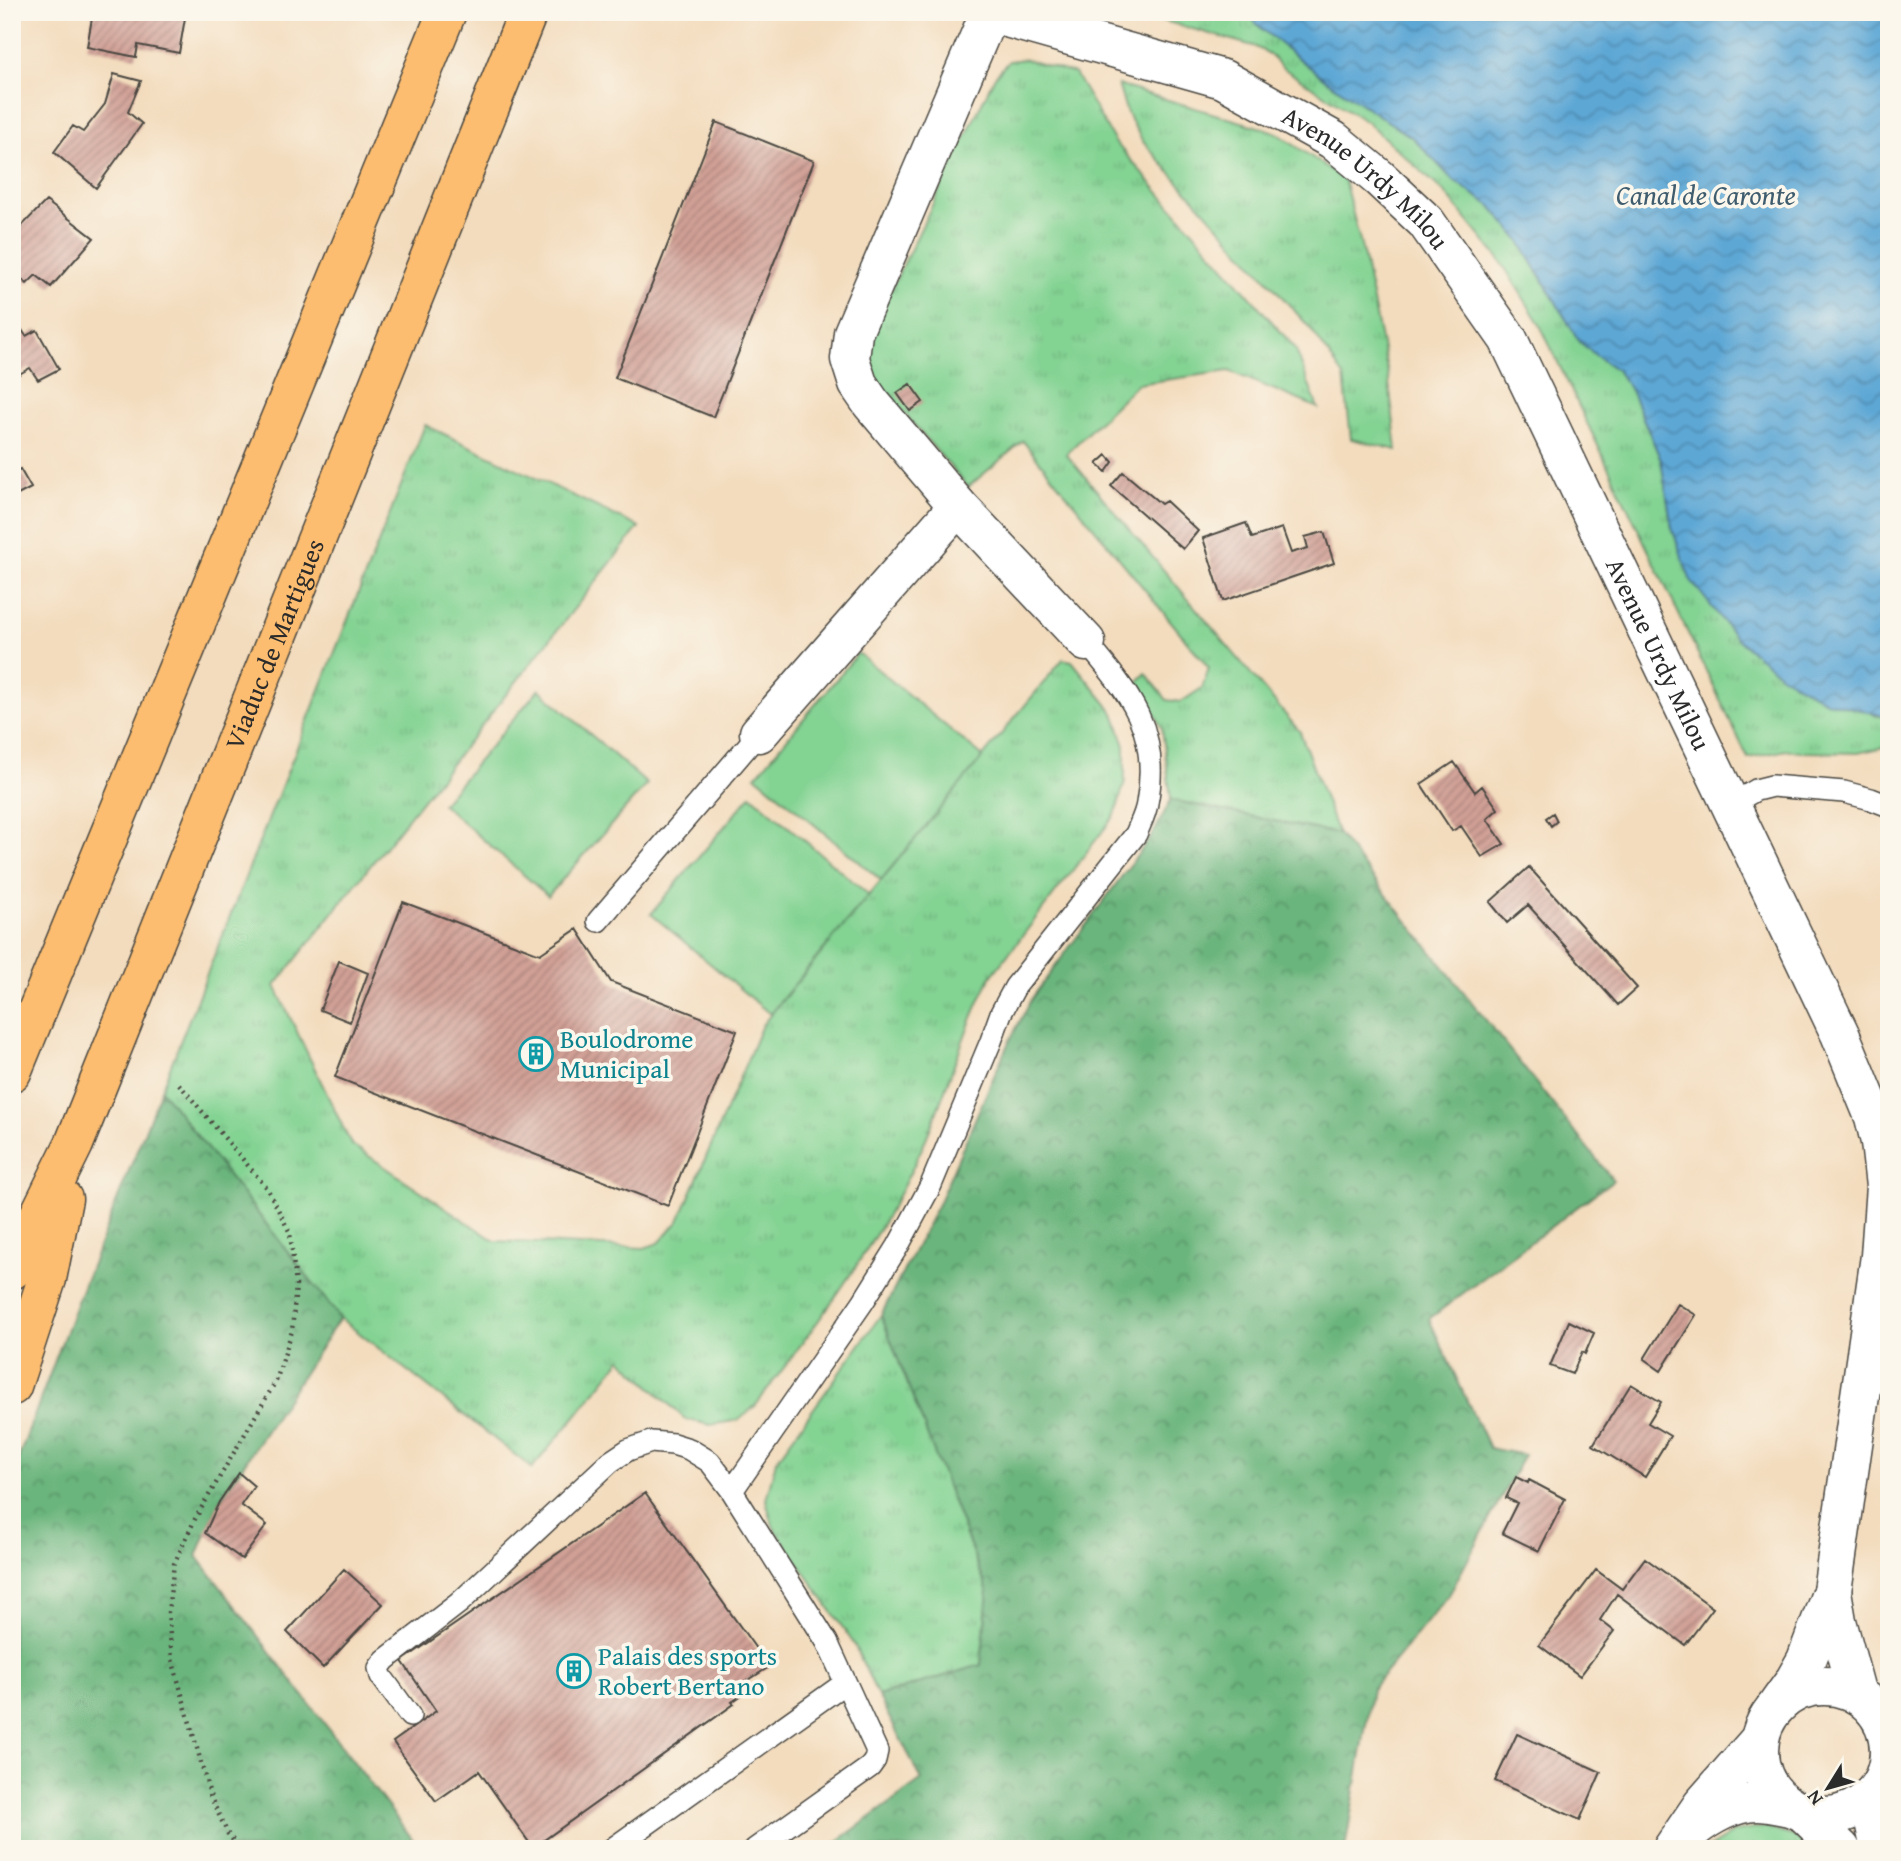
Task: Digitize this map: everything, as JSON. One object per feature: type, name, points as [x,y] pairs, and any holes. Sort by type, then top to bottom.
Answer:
[{"type":"highway","points":[[12,1072],[447,12]]},
{"type":"highway","name":"Viaduc de Martigues","points":[[12,1385],[30,1275],[74,1144],[528,12]]},
{"type":"street","points":[[987,13],[853,333],[850,359],[858,384],[871,403],[958,506],[1086,642]]},
{"type":"street","name":"Avenue Urdy Milou","points":[[987,13],[1223,79],[1332,140],[1379,178],[1426,222],[1508,339],[1840,1034],[1874,1117],[1880,1142],[1885,1186],[1880,1256],[1832,1591],[1806,1660],[1778,1704]]},
{"type":"street","points":[[759,733],[958,506]]},
{"type":"street","name":"Avenue Urdy Milou","points":[[1832,1591],[1837,1622],[1857,1695]]},
{"type":"street","points":[[1822,1686],[1836,1687],[1857,1695],[1879,1715],[1888,1736],[1887,1769],[1873,1794],[1860,1806],[1843,1814],[1827,1816],[1755,1802],[1712,1816],[1677,1843],[1702,1805],[1760,1739],[1770,1714],[1778,1704],[1796,1692],[1822,1686]]},
{"type":"street","points":[[1760,1739],[1762,1770],[1773,1792],[1798,1810],[1841,1849]]},
{"type":"street","points":[[1873,1794],[1874,1821],[1880,1849]]},
{"type":"lane","points":[[732,1491],[863,1302],[898,1246],[931,1185],[1000,1013],[1015,987],[1136,834],[1147,805],[1150,765],[1147,735],[1136,707],[1119,680],[1086,642]]},
{"type":"lane","points":[[598,921],[759,733]]},
{"type":"lane","points":[[1732,804],[1756,790],[1772,786],[1844,792],[1889,806]]},
{"type":"lane","points":[[410,1716],[381,1676],[379,1668],[385,1660],[470,1593],[610,1462],[628,1450],[651,1442],[673,1444],[689,1450],[710,1462],[732,1491],[827,1642],[877,1751],[870,1767],[755,1849]]},
{"type":"lane","points":[[612,1849],[845,1683]]},
{"type":"path","points":[[179,1084],[267,1188],[290,1233],[296,1285],[292,1331],[276,1381],[189,1530],[174,1564],[168,1612],[172,1659],[211,1798],[228,1834],[240,1849]]},
{"type":"green space","points":[[1132,12],[1245,12],[1263,30],[1327,81],[1413,138],[1453,180],[1491,206],[1519,240],[1579,341],[1617,370],[1632,392],[1661,460],[1672,528],[1691,579],[1737,639],[1875,715],[1889,717],[1889,746],[1858,753],[1786,750],[1748,758],[1539,323],[1500,260],[1445,193],[1368,123],[1283,68],[1268,53],[1253,46]]},
{"type":"green space","points":[[1025,59],[1075,74],[1115,142],[1295,348],[1318,408],[1229,371],[1137,384],[1066,454],[1300,732],[1338,834],[1171,800],[1162,728],[1138,681],[1146,673],[1167,700],[1181,702],[1202,688],[1209,668],[1023,441],[968,487],[869,370],[867,339],[995,76],[1009,61]]},
{"type":"green space","points":[[1118,85],[1275,132],[1344,179],[1363,253],[1388,374],[1397,450],[1351,439],[1344,376],[1310,328],[1143,142],[1127,113]]},
{"type":"green space","points":[[425,425],[639,527],[275,986],[351,1144],[495,1241],[644,1248],[659,1243],[679,1221],[762,1025],[1063,659],[1072,661],[1114,713],[1125,746],[1125,781],[1115,815],[990,978],[968,1027],[921,1151],[893,1205],[838,1293],[756,1405],[739,1420],[710,1425],[685,1419],[621,1359],[532,1468],[340,1318],[161,1090]]},
{"type":"green space","points":[[858,653],[983,757],[881,880],[756,776]]},
{"type":"green space","points":[[539,689],[647,784],[548,896],[442,804]]},
{"type":"green space","points":[[751,795],[869,895],[770,1014],[651,914]]},
{"type":"green space","points":[[1171,800],[1338,834],[1613,1180],[1429,1319],[1489,1448],[1524,1455],[1449,1595],[1372,1689],[1345,1849],[827,1849],[922,1780],[878,1696],[981,1665],[988,1592],[881,1315],[938,1204],[1008,1044],[1032,998],[1153,834]]},
{"type":"green space","points":[[161,1090],[340,1318],[219,1502],[197,1556],[420,1849],[12,1849],[12,1475]]},
{"type":"green space","points":[[881,1315],[988,1592],[981,1665],[878,1696],[854,1644],[773,1526],[766,1500],[776,1461]]},
{"type":"green space","points":[[1764,1827],[1793,1836],[1810,1849],[1707,1849],[1735,1832]]},
{"type":"water","name":"Canal de Caronte","points":[[1245,12],[1889,12],[1889,717],[1828,702],[1782,676],[1737,639],[1690,579],[1672,528],[1661,460],[1632,392],[1617,370],[1579,341],[1519,240],[1491,206],[1453,180],[1413,138],[1327,81],[1263,30]]},
{"type":"building","points":[[93,12],[186,12],[179,53],[138,45],[136,57],[87,47]]},
{"type":"building","points":[[114,74],[141,81],[128,112],[142,124],[96,188],[54,152],[73,126],[83,132],[105,104]]},
{"type":"building","points":[[716,122],[814,161],[713,417],[615,378]]},
{"type":"building","points":[[46,201],[94,238],[51,287],[36,275],[27,284],[12,271],[12,236]]},
{"type":"building","points":[[12,315],[26,336],[37,330],[59,369],[38,380],[30,368],[12,378]]},
{"type":"building","points":[[910,384],[923,402],[910,411],[897,393]]},
{"type":"building","points":[[1107,455],[1113,462],[1106,472],[1097,464]]},
{"type":"building","points":[[12,468],[15,472],[20,469],[31,488],[12,498]]},
{"type":"building","points":[[1123,472],[1161,504],[1166,501],[1198,531],[1183,549],[1111,486]]},
{"type":"building","points":[[1246,523],[1252,538],[1282,528],[1291,553],[1308,548],[1305,537],[1324,532],[1334,563],[1223,601],[1203,538]]},
{"type":"building","points":[[1454,762],[1475,792],[1482,786],[1498,809],[1487,819],[1504,844],[1482,857],[1461,826],[1452,831],[1421,784]]},
{"type":"building","points":[[1553,813],[1557,821],[1551,826],[1546,818]]},
{"type":"building","points":[[1529,867],[1637,988],[1618,1005],[1528,905],[1507,923],[1490,902]]},
{"type":"building","name":"Boulodrome Municipal","points":[[403,902],[540,954],[577,929],[611,982],[737,1031],[668,1206],[335,1077]]},
{"type":"building","points":[[339,961],[368,973],[350,1022],[320,1010]]},
{"type":"building","points":[[1678,1304],[1696,1315],[1661,1371],[1644,1359]]},
{"type":"building","points":[[1569,1321],[1594,1333],[1572,1374],[1550,1366]]},
{"type":"building","points":[[1631,1384],[1661,1402],[1648,1423],[1670,1436],[1645,1477],[1593,1445]]},
{"type":"building","points":[[239,1473],[254,1486],[241,1505],[267,1525],[242,1559],[205,1533],[219,1502]]},
{"type":"building","points":[[1516,1477],[1528,1483],[1529,1480],[1565,1499],[1539,1551],[1502,1533],[1517,1503],[1506,1498]]},
{"type":"building","name":"Palais des sports Robert Bertano","points":[[645,1493],[769,1667],[747,1681],[752,1688],[732,1702],[734,1704],[533,1848],[479,1771],[436,1801],[393,1742],[436,1711],[402,1661]]},
{"type":"building","points":[[1645,1558],[1713,1608],[1685,1645],[1617,1594],[1600,1620],[1614,1631],[1580,1676],[1539,1645],[1596,1570],[1622,1589]]},
{"type":"building","points":[[344,1569],[383,1604],[323,1668],[287,1632]]},
{"type":"building","points":[[1517,1734],[1601,1772],[1580,1820],[1495,1781]]},
{"type":"place","name":"Boulodrome Municipal","points":[[536,1054]]},
{"type":"place","name":"Palais des sports Robert Bertano","points":[[574,1671]]}]
